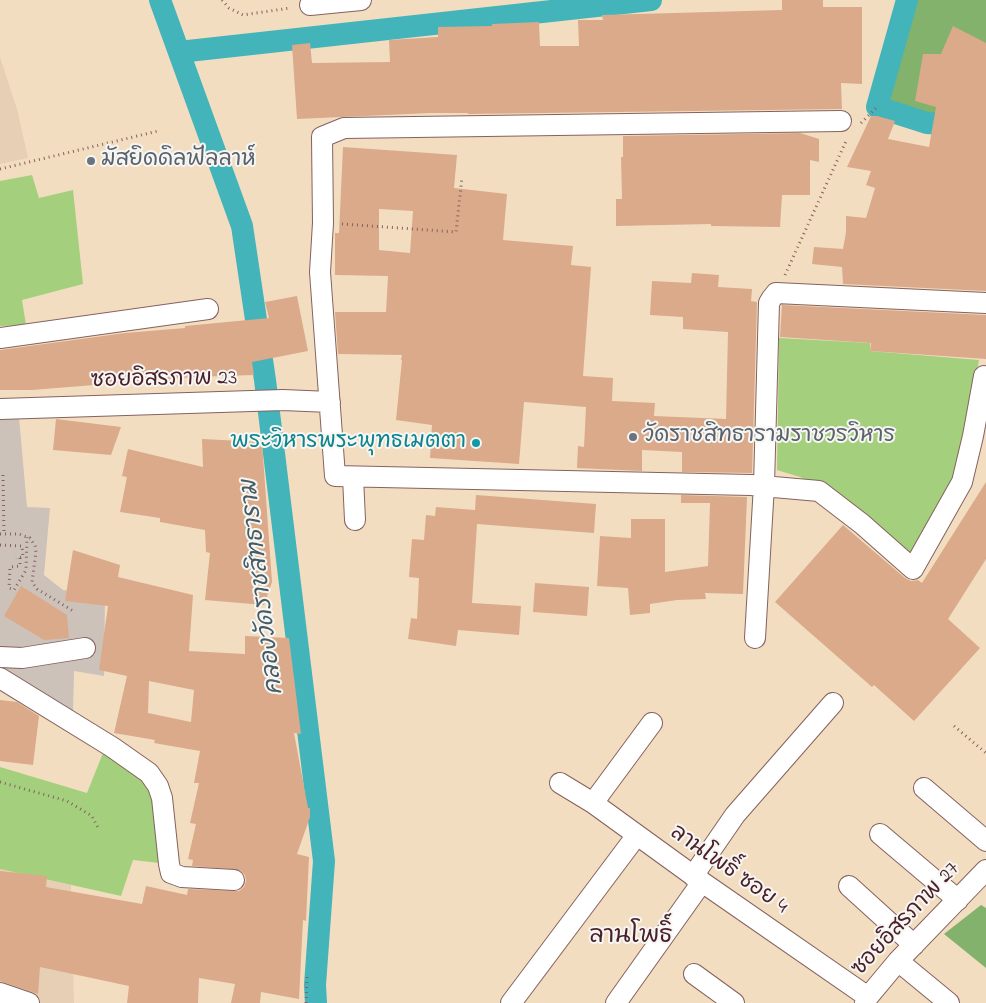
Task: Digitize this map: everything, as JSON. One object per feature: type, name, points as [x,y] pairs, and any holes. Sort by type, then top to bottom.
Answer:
[{"type":"street","points":[[310,5],[361,0]]},
{"type":"street","points":[[849,128],[344,128],[322,137],[323,223],[320,272],[335,476],[764,485],[819,491],[862,524],[914,569],[962,482],[984,376]]},
{"type":"street","points":[[755,638],[764,485],[769,303],[776,293],[986,303]]},
{"type":"street","points":[[0,338],[208,309]]},
{"type":"street","name":"ซอยอิสรภาพ 23","points":[[0,409],[250,403],[284,400],[330,402]]},
{"type":"street","points":[[353,477],[355,520]]},
{"type":"street","points":[[0,657],[22,658],[85,648]]},
{"type":"street","points":[[0,678],[104,742],[149,773],[158,786],[162,798],[171,873],[182,877],[234,880]]},
{"type":"street","points":[[616,1003],[697,879],[735,815],[833,703]]},
{"type":"street","points":[[593,803],[652,723]]},
{"type":"street","name":"ลานโพธิ์ ซอย 4","points":[[560,783],[593,803],[866,1000]]},
{"type":"street","points":[[924,788],[986,841]]},
{"type":"street","points":[[880,834],[958,900]]},
{"type":"street","points":[[511,1003],[637,835]]},
{"type":"street","name":"ซอยอิสรภาพ 27","points":[[866,1000],[898,961],[986,870]]},
{"type":"street","points":[[849,886],[914,945]]},
{"type":"street","points":[[898,961],[949,1003]]},
{"type":"street","points":[[694,974],[734,1003]]},
{"type":"street","points":[[0,993],[29,1003]]},
{"type":"path","points":[[222,0],[229,8],[243,15],[310,5]]},
{"type":"path","points":[[776,293],[849,128],[876,107]]},
{"type":"path","points":[[0,169],[158,131]]},
{"type":"path","points":[[323,223],[456,232],[462,177]]},
{"type":"path","points":[[3,475],[2,534],[19,534],[30,538],[36,552],[32,582],[36,589],[75,612]]},
{"type":"path","points":[[0,545],[22,546],[23,557],[18,558],[20,566],[10,567],[9,588],[14,590],[26,570],[26,537]]},
{"type":"path","points":[[954,726],[986,752]]},
{"type":"path","points":[[0,782],[68,801],[92,816],[99,830]]},
{"type":"path","points":[[306,1003],[307,977]]},
{"type":"shaded area","points":[[0,57],[17,109],[28,158],[0,164]]},
{"type":"shaded area","points":[[0,417],[19,417],[27,507],[50,508],[44,575],[63,590],[105,596],[104,676],[74,671],[73,715],[0,670]]},
{"type":"shaded area","points":[[0,869],[71,885],[74,1003],[0,1003]]},
{"type":"green space","points":[[915,0],[986,0],[986,124],[883,104]]},
{"type":"green space","points":[[32,175],[39,198],[73,190],[83,284],[22,300],[26,325],[0,326],[0,181]]},
{"type":"green space","points":[[779,338],[870,343],[870,351],[979,360],[957,477],[912,558],[831,491],[800,477],[777,470]]},
{"type":"green space","points":[[103,753],[142,773],[157,797],[159,863],[133,860],[121,896],[0,869],[0,767],[87,793]]},
{"type":"green space","points":[[981,905],[986,908],[986,968],[944,934]]},
{"type":"building","points":[[782,0],[823,0],[823,7],[862,7],[862,84],[841,83],[842,109],[431,113],[297,119],[292,45],[310,43],[312,63],[390,62],[389,40],[438,37],[438,27],[492,26],[492,24],[539,22],[540,46],[579,46],[578,20],[603,20],[602,15],[782,10]]},
{"type":"building","points":[[953,26],[986,43],[986,291],[843,284],[842,267],[812,264],[814,247],[843,249],[846,216],[866,218],[875,188],[866,185],[871,171],[847,167],[871,116],[895,121],[888,139],[929,147],[936,107],[915,101],[923,54],[941,54]]},
{"type":"building","points":[[800,133],[819,139],[819,162],[810,160],[810,195],[782,195],[780,227],[711,226],[711,224],[616,226],[616,199],[622,199],[621,157],[623,157],[623,136]]},
{"type":"building","points":[[343,147],[457,155],[454,188],[507,194],[503,240],[573,246],[571,265],[591,267],[583,376],[613,378],[612,401],[655,403],[654,416],[726,419],[728,332],[683,329],[683,317],[650,315],[652,281],[691,283],[692,273],[719,275],[718,287],[752,289],[751,301],[757,302],[752,473],[682,472],[682,452],[642,450],[642,471],[577,468],[578,446],[584,447],[586,407],[524,402],[519,464],[430,458],[432,425],[396,420],[402,355],[338,354],[335,312],[386,312],[388,276],[335,275],[335,233],[339,233]],"holes":[[[379,209],[413,211],[410,253],[379,250]]]},
{"type":"building","points":[[297,296],[308,351],[252,362],[254,375],[193,377],[32,390],[0,390],[0,350],[125,333],[269,318],[265,302]]},
{"type":"building","points":[[782,305],[986,315],[986,359],[870,351],[871,343],[780,337]]},
{"type":"building","points":[[56,419],[121,427],[111,455],[53,450]]},
{"type":"building","points":[[202,439],[262,442],[272,582],[264,605],[205,600],[210,553],[206,552],[205,530],[160,522],[160,518],[120,512],[127,477],[122,476],[128,449],[203,467]]},
{"type":"building","points":[[986,482],[986,559],[948,619],[980,648],[914,721],[775,602],[843,525],[905,578],[911,581],[918,580],[922,583]]},
{"type":"building","points":[[476,495],[596,504],[594,533],[477,524],[472,603],[521,606],[519,635],[458,630],[456,646],[408,639],[411,618],[417,619],[419,578],[409,577],[412,539],[424,540],[426,515],[435,516],[436,507],[475,510]]},
{"type":"building","points":[[681,495],[747,497],[743,594],[705,593],[706,599],[677,600],[650,604],[650,613],[630,615],[628,588],[597,586],[600,536],[631,538],[631,519],[665,519],[665,572],[708,566],[710,503],[681,503]]},
{"type":"building","points":[[73,550],[120,565],[118,577],[193,595],[189,651],[245,654],[245,636],[289,638],[301,734],[294,733],[308,808],[310,808],[310,817],[297,854],[309,857],[306,921],[303,920],[299,999],[261,992],[260,1003],[231,1003],[235,984],[199,978],[198,1003],[127,1003],[129,986],[40,967],[38,994],[0,981],[0,871],[47,876],[46,887],[142,904],[146,886],[187,895],[188,889],[239,891],[244,887],[246,881],[245,875],[240,870],[192,866],[193,860],[188,859],[196,824],[190,823],[199,783],[194,783],[200,751],[154,743],[155,740],[114,733],[127,676],[99,670],[108,606],[65,601]],"holes":[[[149,681],[194,690],[191,722],[148,713]]]},
{"type":"building","points":[[535,583],[589,587],[587,616],[533,612]]},
{"type":"building","points":[[21,586],[67,615],[69,638],[44,640],[4,616]]},
{"type":"building","points":[[0,700],[17,702],[39,716],[33,765],[0,761]]},
{"type":"waterway","name":"คลองวัดราชสิทธาราม","points":[[160,0],[242,226],[265,380],[324,861],[315,985],[316,1003]]},
{"type":"waterway","points":[[179,52],[651,0]]},
{"type":"waterway","points":[[907,0],[877,107],[927,123],[986,127]]},
{"type":"place","name":"มัสยิดดิลฟัลลาห์","points":[[91,161]]},
{"type":"place","name":"วัดราชสิทธารามราชวรวิหาร","points":[[633,437]]},
{"type":"place","name":"พระวิหารพระพุทธเมตตา","points":[[476,443]]},
{"type":"district","name":"ลานโพธิ์","points":[[631,938]]}]
